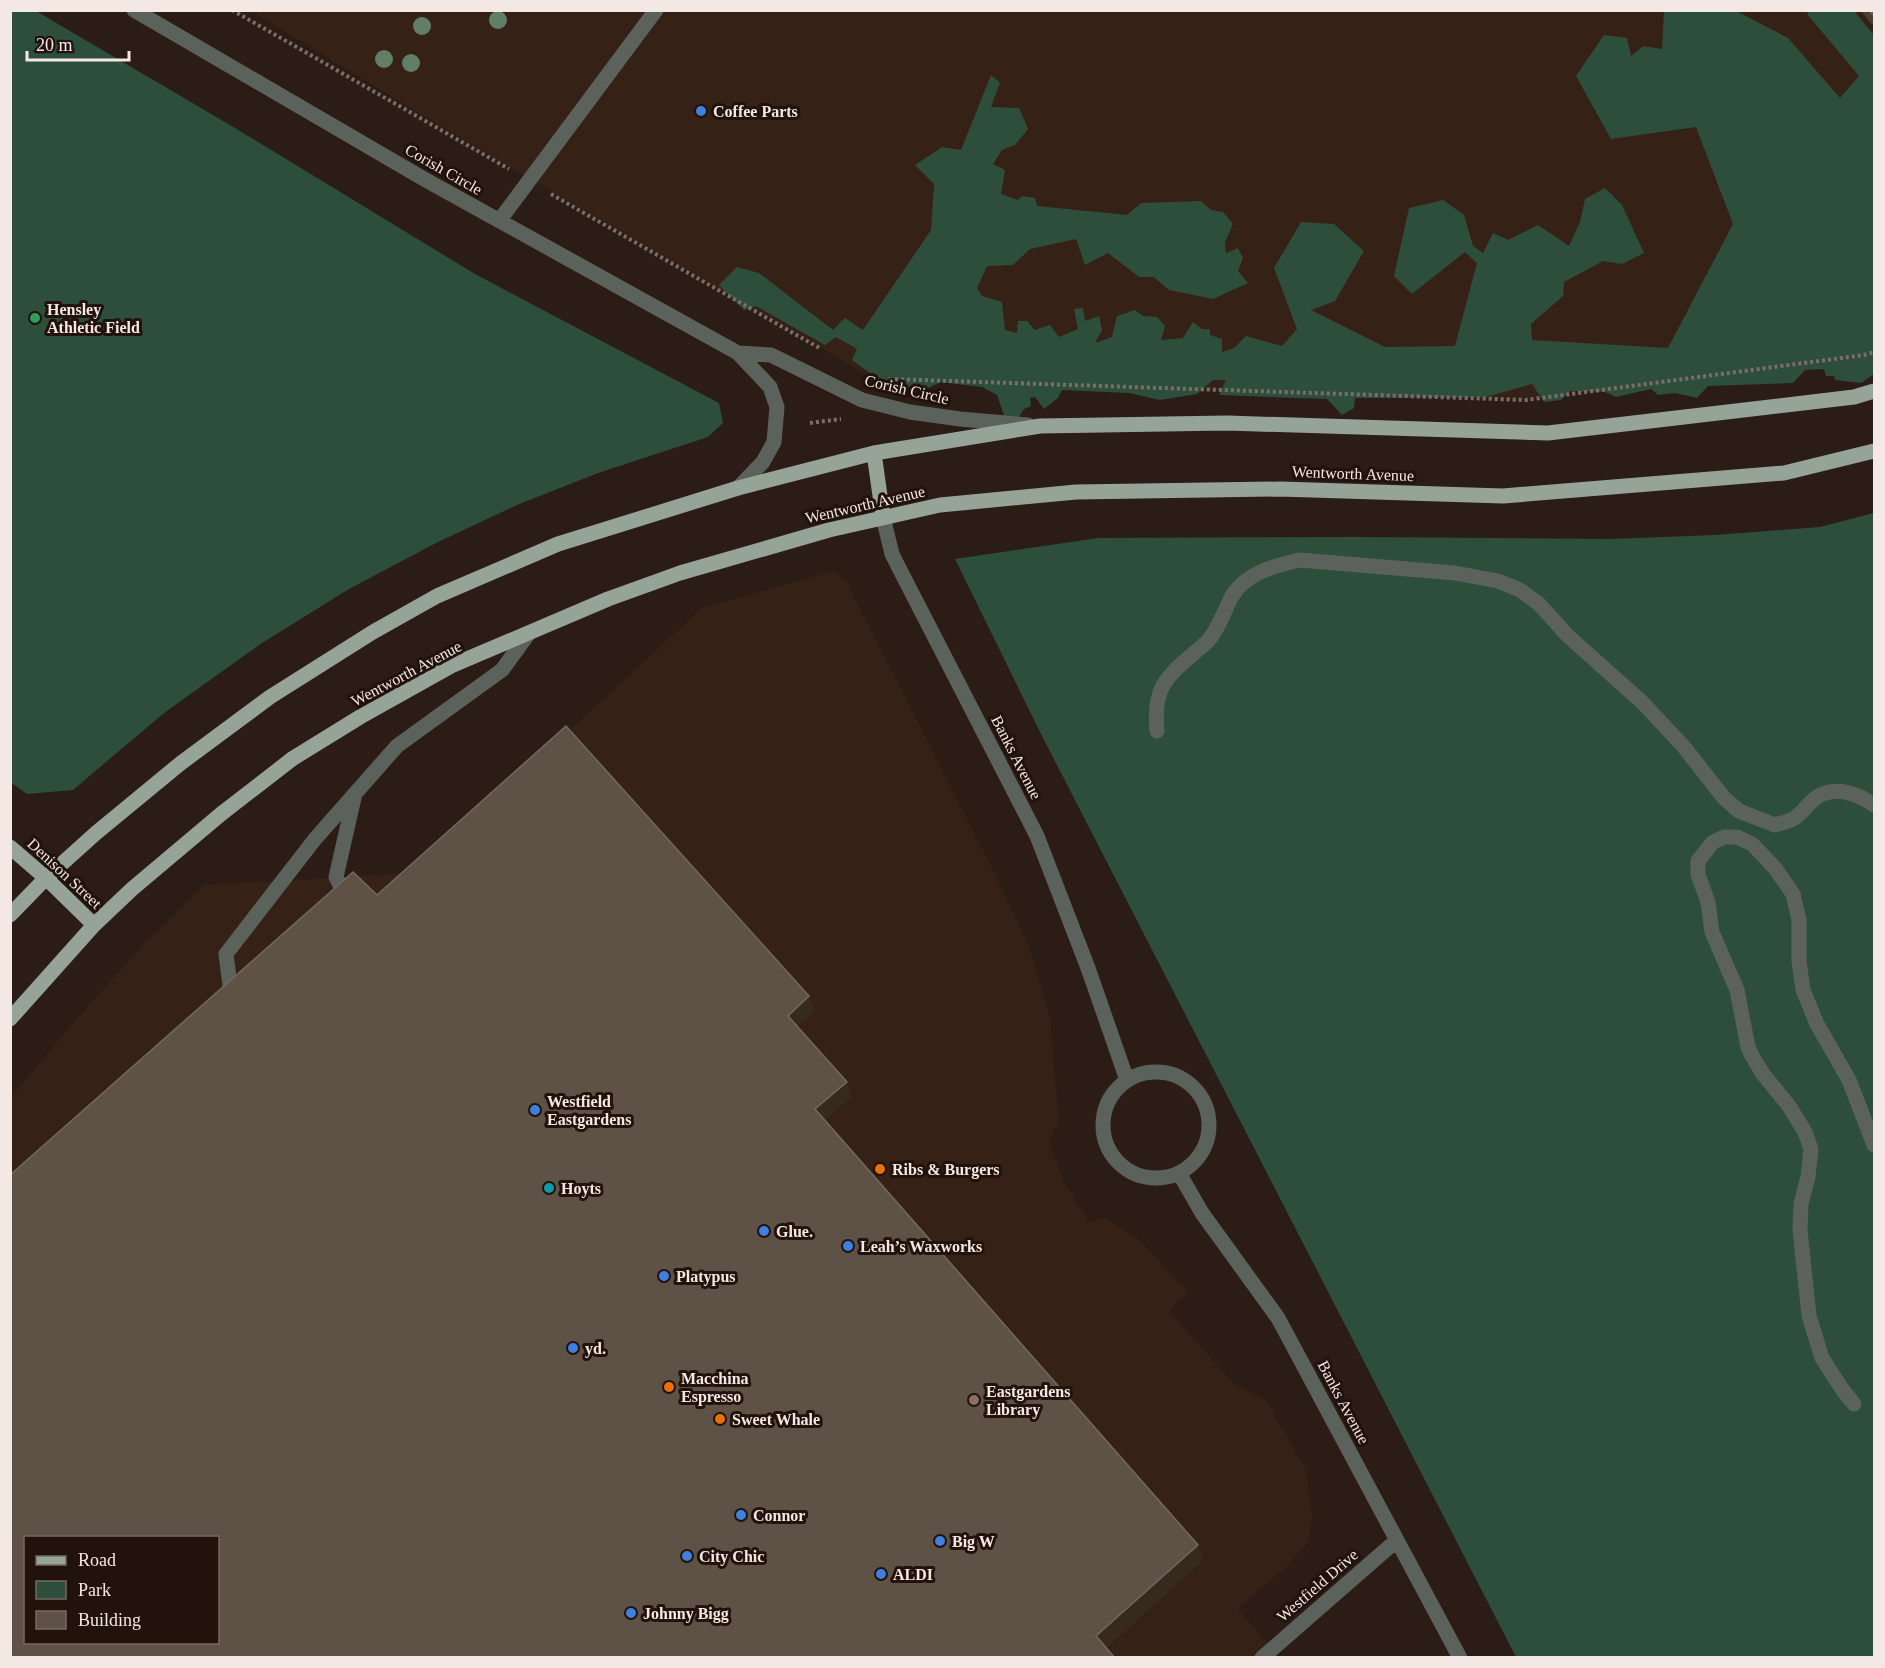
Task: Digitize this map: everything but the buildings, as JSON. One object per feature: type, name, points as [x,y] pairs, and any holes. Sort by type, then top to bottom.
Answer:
[{"type":"main road","points":[[10,915],[46,878],[139,798],[270,696],[324,662],[437,596],[558,544],[738,488],[874,453],[1040,426],[1227,423],[1548,433],[1854,397],[1875,391]]},
{"type":"main road","name":"Wentworth Avenue","points":[[10,1019],[94,925],[132,889],[221,814],[292,759],[360,717],[453,665],[608,599],[680,573],[762,548],[940,505],[1076,492],[1280,489],[1503,496],[1784,473],[1875,451]]},
{"type":"main road","name":"Banks Avenue","points":[[874,453],[883,517]]},
{"type":"main road","name":"Denison Street","points":[[10,847],[94,925]]},
{"type":"street","name":"Corish Circle","points":[[134,10],[500,221],[738,353],[770,387],[777,407],[774,442],[763,462],[738,488]]},
{"type":"street","points":[[500,221],[656,10]]},
{"type":"street","name":"Corish Circle","points":[[738,353],[771,355],[862,400],[910,412],[1040,426]]},
{"type":"street","name":"Banks Avenue","points":[[883,517],[892,554],[1037,836],[1088,968],[1127,1080]]},
{"type":"street","points":[[1157,731],[1157,702],[1161,687],[1168,675],[1210,639],[1233,594],[1243,582],[1261,572],[1282,564],[1300,561],[1455,573],[1498,581],[1520,590],[1539,604],[1568,636],[1642,703],[1684,747],[1724,798],[1739,811],[1775,825],[1793,819],[1816,797],[1831,792],[1847,792],[1875,805]]},
{"type":"street","points":[[240,1012],[232,1004],[226,954],[315,839],[397,746],[502,669],[529,633]]},
{"type":"street","points":[[347,899],[336,877],[354,795]]},
{"type":"street","points":[[1854,1404],[1822,1358],[1809,1316],[1800,1230],[1810,1149],[1805,1132],[1752,1056],[1748,1047],[1743,1011],[1737,990],[1712,932],[1708,902],[1698,875],[1698,861],[1713,842],[1724,837],[1737,837],[1752,844],[1775,868],[1793,894],[1799,920],[1799,961],[1803,990],[1817,1024],[1849,1080],[1875,1145]]},
{"type":"street","points":[[1156,1072],[1172,1074],[1186,1081],[1198,1092],[1206,1105],[1209,1121],[1208,1137],[1202,1151],[1192,1164],[1179,1173],[1164,1178],[1147,1178],[1131,1173],[1114,1159],[1104,1139],[1102,1117],[1111,1096],[1127,1080],[1141,1074],[1156,1072]]},
{"type":"street","name":"Banks Avenue","points":[[1179,1173],[1202,1213],[1278,1318],[1460,1658]]},
{"type":"street","name":"Westfield Drive","points":[[1262,1658],[1397,1540]]},
{"type":"path","points":[[884,378],[1526,400],[1875,352]]},
{"type":"path","points":[[810,423],[843,419]]},
{"type":"shaded area","points":[[251,11],[1874,11],[1874,352],[1526,400],[1010,386],[872,378],[447,130]]},
{"type":"shaded area","name":"Westfield Eastgardens","points":[[833,571],[846,581],[993,870],[1029,947],[1050,1017],[1059,1121],[1049,1141],[1064,1182],[1089,1222],[1104,1217],[1138,1239],[1188,1291],[1169,1311],[1234,1384],[1266,1400],[1306,1470],[1312,1517],[1309,1541],[1286,1567],[1238,1609],[1279,1657],[11,1658],[11,1097],[145,943],[204,885],[415,873],[702,608]]},
{"type":"green space","points":[[11,10],[36,11],[235,128],[475,274],[719,403],[723,423],[708,437],[598,473],[517,505],[436,543],[349,589],[262,643],[164,713],[73,790],[27,794],[10,782]]},
{"type":"green space","points":[[1664,11],[1736,11],[1788,38],[1840,98],[1859,76],[1807,14],[1809,11],[1854,11],[1874,35],[1874,374],[1861,383],[1835,380],[1834,376],[1826,376],[1824,369],[1805,370],[1793,383],[1708,386],[1697,398],[1675,393],[1658,395],[1651,389],[1616,397],[1605,392],[1570,391],[1561,400],[1544,402],[1532,384],[1486,397],[1355,398],[1354,408],[1342,415],[1327,399],[1219,395],[1226,380],[1213,380],[1197,394],[1160,400],[1129,393],[1062,390],[1058,398],[1044,409],[1035,397],[1030,398],[1031,406],[1024,409],[1019,417],[1005,418],[997,395],[982,387],[941,382],[926,389],[899,387],[873,375],[852,360],[857,349],[836,337],[825,345],[756,306],[744,310],[719,285],[737,267],[759,273],[833,330],[845,318],[863,330],[931,230],[934,184],[915,165],[942,147],[961,150],[991,75],[1000,83],[991,107],[1019,108],[1028,129],[1015,145],[1002,150],[993,164],[1005,170],[1001,194],[1018,200],[1022,196],[1035,198],[1037,206],[1127,215],[1141,203],[1201,201],[1211,210],[1223,212],[1233,224],[1225,242],[1226,253],[1238,248],[1243,258],[1238,271],[1248,283],[1213,299],[1169,290],[1154,277],[1139,277],[1108,253],[1085,265],[1076,239],[1030,249],[1013,265],[987,266],[977,288],[982,296],[1002,302],[1005,330],[1017,333],[1018,321],[1027,321],[1035,330],[1050,325],[1059,337],[1078,329],[1074,309],[1083,308],[1085,321],[1099,316],[1102,330],[1095,343],[1112,337],[1117,316],[1135,310],[1143,316],[1157,317],[1165,326],[1161,340],[1183,338],[1193,322],[1202,329],[1210,329],[1210,335],[1222,339],[1222,352],[1234,348],[1246,336],[1282,346],[1297,329],[1274,268],[1301,222],[1334,224],[1364,251],[1335,301],[1311,310],[1385,347],[1455,346],[1477,263],[1465,252],[1412,294],[1394,276],[1409,208],[1443,200],[1464,215],[1473,246],[1483,253],[1493,233],[1508,240],[1538,225],[1569,246],[1580,222],[1585,199],[1605,188],[1622,205],[1644,253],[1622,264],[1603,261],[1564,282],[1563,296],[1531,324],[1532,340],[1668,348],[1733,224],[1696,127],[1611,139],[1576,76],[1604,35],[1627,38],[1631,56],[1643,46],[1662,49]]},
{"type":"green space","points":[[1874,513],[1874,1657],[1516,1657],[1041,734],[955,559],[1098,538],[1610,539],[1715,535],[1820,527]]},
{"type":"place","name":"Coffee Parts","points":[[701,111]]},
{"type":"place","name":"Hensley Athletic Field","points":[[35,318]]},
{"type":"place","name":"Westfield Eastgardens","points":[[535,1110]]},
{"type":"place","name":"Ribs & Burgers","points":[[880,1169]]},
{"type":"place","name":"Hoyts","points":[[549,1188]]},
{"type":"place","name":"Glue.","points":[[764,1231]]},
{"type":"place","name":"Leah’s Waxworks","points":[[848,1246]]},
{"type":"place","name":"Platypus","points":[[664,1276]]},
{"type":"place","name":"yd.","points":[[573,1348]]},
{"type":"place","name":"Macchina Espresso","points":[[669,1387]]},
{"type":"place","name":"Eastgardens Library","points":[[974,1400]]},
{"type":"place","name":"Sweet Whale","points":[[720,1419]]},
{"type":"place","name":"Connor","points":[[741,1515]]},
{"type":"place","name":"Big W","points":[[940,1541]]},
{"type":"place","name":"City Chic","points":[[687,1556]]},
{"type":"place","name":"ALDI","points":[[881,1574]]},
{"type":"place","name":"Johnny Bigg","points":[[631,1613]]}]
